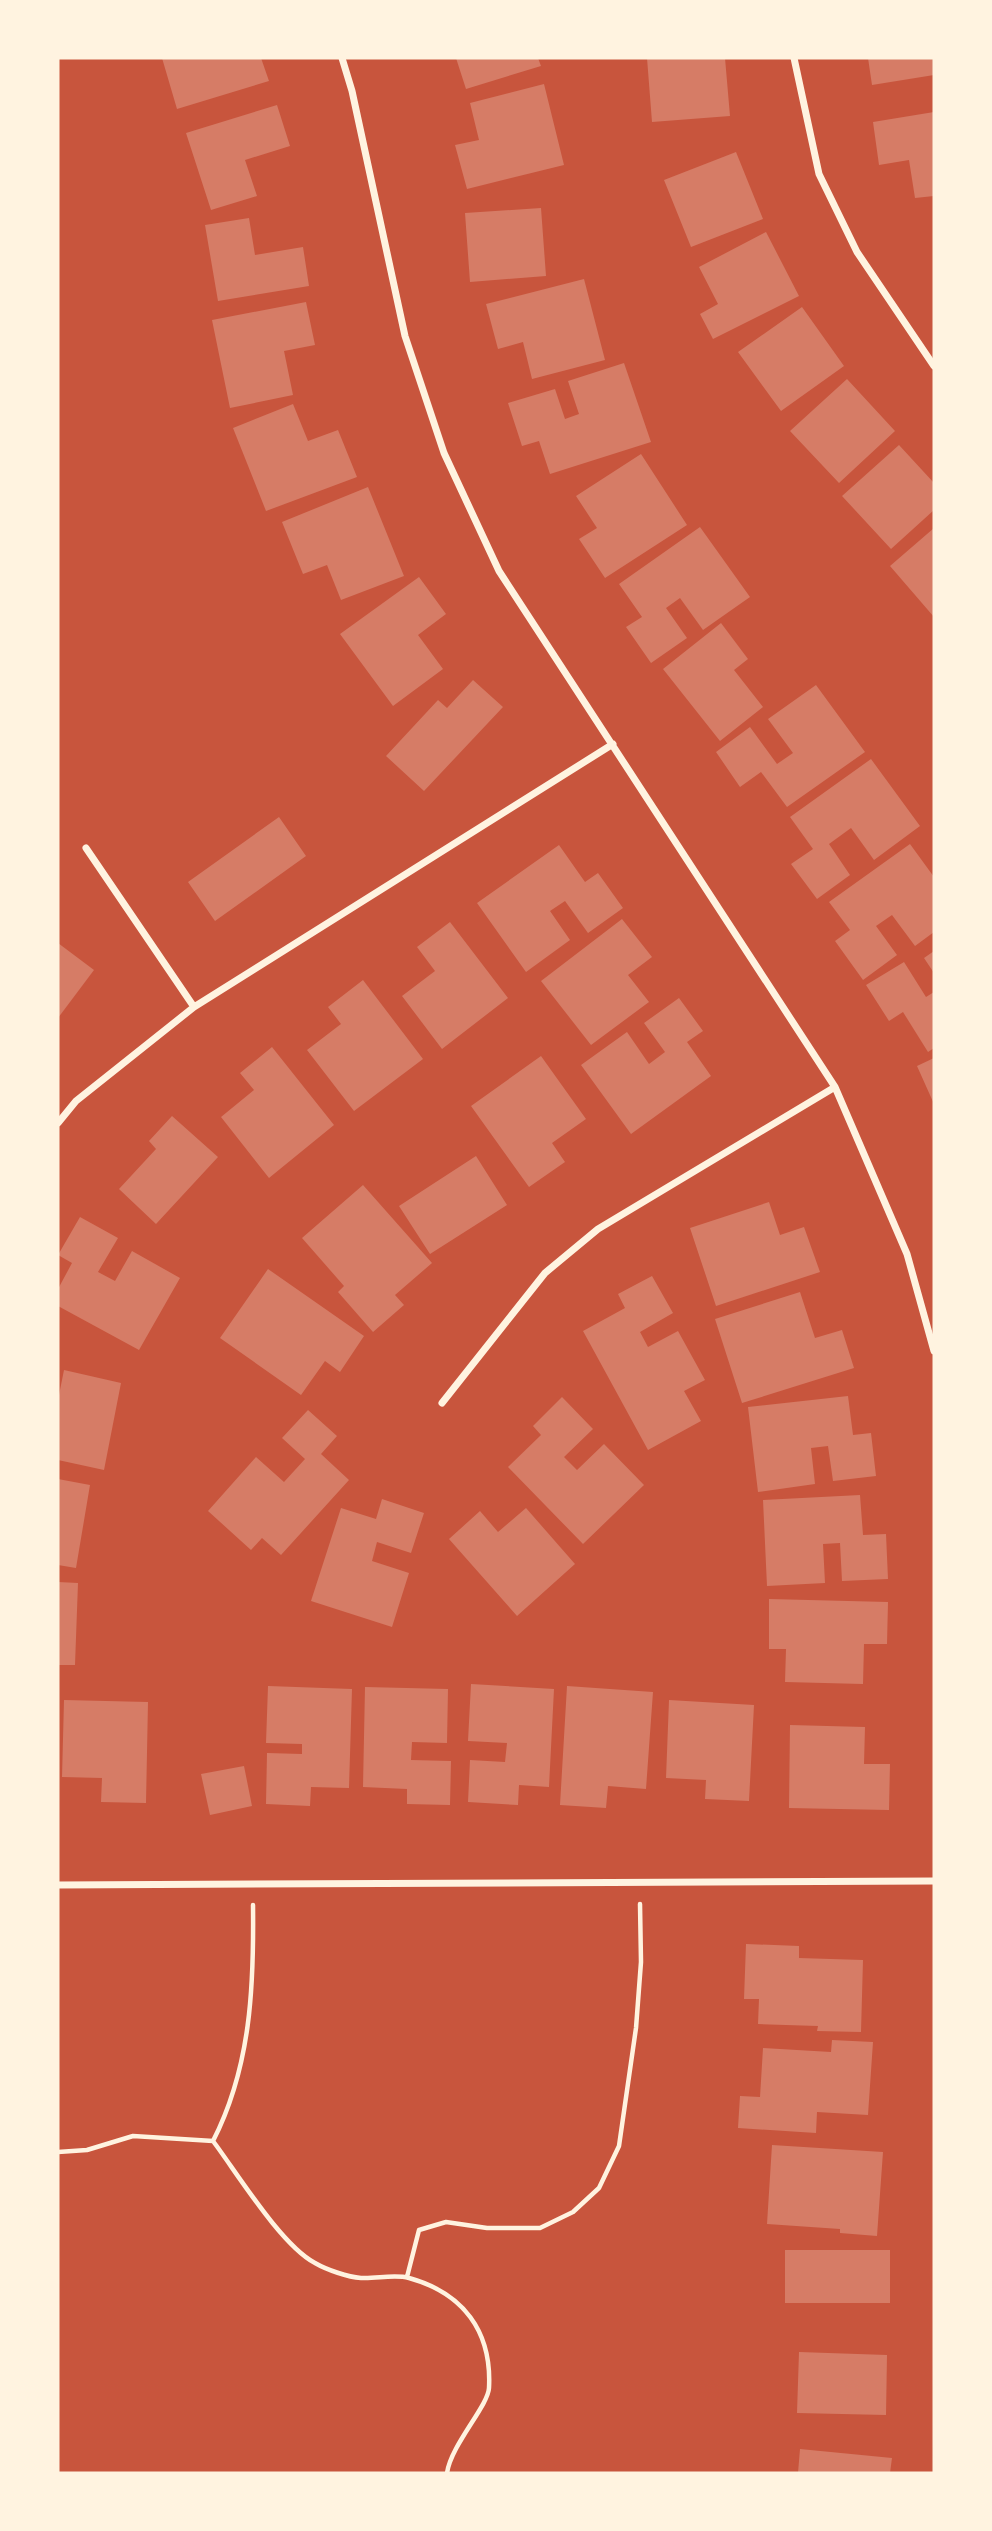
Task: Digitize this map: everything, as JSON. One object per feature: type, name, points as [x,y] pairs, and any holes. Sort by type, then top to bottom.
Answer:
[{"type":"street","points":[[342,58],[352,91],[405,336],[444,453],[499,571],[835,1087],[907,1254],[934,1351]]},
{"type":"street","points":[[794,58],[820,174],[857,252],[934,366]]},
{"type":"street","points":[[58,1123],[76,1101],[194,1007],[613,744]]},
{"type":"street","points":[[86,848],[194,1007]]},
{"type":"street","points":[[442,1403],[545,1273],[598,1229],[835,1087]]},
{"type":"street","points":[[58,1885],[934,1881]]},
{"type":"path","points":[[407,2277],[419,2230],[446,2222],[488,2228],[540,2228],[573,2213],[599,2189],[620,2146],[636,2028],[641,1962],[639,1882]]},
{"type":"path","points":[[214,2141],[229,2110],[242,2065],[254,1982],[253,1884]]},
{"type":"path","points":[[58,2152],[87,2150],[133,2136],[214,2141]]},
{"type":"path","points":[[214,2141],[275,2226],[314,2263],[358,2278],[407,2277],[453,2297],[473,2318],[488,2354],[489,2391],[466,2429],[447,2473]]},
{"type":"building","points":[[162,58],[261,58],[269,81],[177,109]]},
{"type":"building","points":[[456,58],[538,58],[541,66],[466,89]]},
{"type":"building","points":[[647,58],[725,58],[730,116],[652,122]]},
{"type":"building","points":[[868,58],[934,58],[934,75],[872,85]]},
{"type":"building","points":[[544,84],[564,165],[467,189],[455,145],[479,140],[470,103]]},
{"type":"building","points":[[277,105],[290,146],[245,160],[257,196],[211,210],[186,133]]},
{"type":"building","points":[[934,112],[934,196],[915,198],[909,160],[879,165],[873,122]]},
{"type":"building","points":[[736,152],[763,219],[691,247],[664,180]]},
{"type":"building","points":[[541,208],[546,276],[470,282],[465,213]]},
{"type":"building","points":[[249,218],[255,255],[303,247],[309,286],[218,301],[205,225]]},
{"type":"building","points":[[766,232],[799,296],[713,339],[700,314],[718,304],[699,267]]},
{"type":"building","points":[[584,279],[605,360],[532,379],[523,342],[498,349],[486,304]]},
{"type":"building","points":[[306,302],[315,345],[284,351],[293,395],[230,408],[212,320]]},
{"type":"building","points":[[802,307],[844,366],[781,411],[738,352]]},
{"type":"building","points":[[624,363],[651,442],[550,474],[539,441],[522,446],[508,403],[555,389],[565,419],[579,414],[568,381]]},
{"type":"building","points":[[847,379],[895,431],[839,483],[790,431]]},
{"type":"building","points":[[293,404],[308,441],[338,430],[357,477],[266,511],[233,428]]},
{"type":"building","points":[[899,445],[934,483],[934,510],[891,549],[842,496]]},
{"type":"building","points":[[641,454],[687,525],[605,578],[579,539],[597,528],[576,496]]},
{"type":"building","points":[[368,487],[404,576],[341,600],[327,565],[303,574],[282,522]]},
{"type":"building","points":[[700,527],[750,597],[703,630],[680,598],[666,608],[687,638],[651,663],[626,627],[642,617],[619,584]]},
{"type":"building","points":[[934,528],[934,617],[890,566]]},
{"type":"building","points":[[419,577],[446,614],[418,635],[443,669],[393,706],[340,634]]},
{"type":"building","points":[[721,623],[748,659],[734,670],[763,707],[720,741],[663,669]]},
{"type":"building","points":[[473,680],[503,707],[424,791],[386,756],[438,700],[447,708]]},
{"type":"building","points":[[816,685],[865,752],[787,807],[761,772],[740,787],[716,752],[750,727],[777,764],[793,753],[768,719]]},
{"type":"building","points":[[871,759],[920,826],[874,860],[851,828],[829,844],[850,875],[817,899],[791,864],[813,849],[790,817]]},
{"type":"building","points":[[279,817],[306,856],[215,921],[188,882]]},
{"type":"building","points":[[910,844],[934,877],[934,932],[915,946],[892,915],[876,926],[897,955],[863,980],[835,941],[850,930],[829,902]]},
{"type":"building","points":[[559,845],[585,882],[598,873],[623,908],[588,933],[565,901],[550,911],[570,940],[526,972],[477,903]]},
{"type":"building","points":[[622,919],[652,957],[628,975],[649,1002],[591,1045],[541,981]]},
{"type":"building","points":[[450,922],[508,998],[442,1049],[402,996],[435,971],[417,947]]},
{"type":"building","points":[[58,943],[94,970],[58,1018]]},
{"type":"building","points":[[934,951],[934,973],[924,958]]},
{"type":"building","points":[[904,962],[926,997],[934,992],[934,1048],[928,1052],[903,1012],[889,1021],[866,985]]},
{"type":"building","points":[[363,980],[423,1059],[354,1111],[307,1050],[341,1024],[328,1007]]},
{"type":"building","points":[[679,998],[703,1031],[687,1042],[711,1076],[631,1134],[581,1065],[627,1032],[649,1064],[665,1052],[644,1023]]},
{"type":"building","points":[[272,1047],[334,1125],[269,1178],[221,1117],[254,1090],[240,1073]]},
{"type":"building","points":[[541,1056],[586,1119],[552,1143],[565,1162],[529,1187],[471,1106]]},
{"type":"building","points":[[934,1058],[934,1104],[917,1066]]},
{"type":"building","points":[[172,1116],[218,1157],[156,1224],[119,1189],[156,1149],[149,1141]]},
{"type":"building","points":[[476,1156],[507,1205],[430,1254],[399,1206]]},
{"type":"building","points":[[363,1185],[432,1263],[395,1295],[404,1305],[373,1332],[338,1292],[344,1286],[302,1238]]},
{"type":"building","points":[[769,1202],[780,1235],[804,1227],[820,1272],[716,1306],[690,1228]]},
{"type":"building","points":[[80,1217],[118,1238],[98,1272],[115,1281],[132,1251],[180,1278],[139,1350],[58,1306],[58,1289],[72,1263],[58,1255]]},
{"type":"building","points":[[268,1269],[364,1336],[340,1372],[325,1361],[301,1395],[220,1338]]},
{"type":"building","points":[[652,1276],[673,1313],[640,1332],[648,1347],[678,1331],[705,1380],[684,1391],[701,1421],[648,1450],[583,1331],[625,1308],[618,1294]]},
{"type":"building","points":[[800,1292],[815,1338],[842,1330],[854,1368],[742,1403],[715,1319]]},
{"type":"building","points":[[64,1370],[121,1383],[104,1470],[58,1460],[58,1400]]},
{"type":"building","points":[[848,1396],[853,1435],[871,1433],[876,1476],[833,1481],[828,1446],[811,1448],[815,1484],[758,1492],[748,1407]]},
{"type":"building","points":[[562,1397],[593,1429],[564,1457],[577,1470],[604,1444],[644,1485],[583,1544],[508,1467],[541,1435],[533,1426]]},
{"type":"building","points":[[308,1410],[337,1436],[321,1454],[349,1480],[281,1555],[262,1538],[251,1550],[208,1511],[256,1457],[284,1482],[305,1459],[282,1438]]},
{"type":"building","points":[[58,1479],[90,1485],[76,1568],[58,1565]]},
{"type":"building","points":[[860,1495],[863,1535],[886,1534],[888,1579],[842,1581],[840,1543],[823,1544],[825,1583],[767,1586],[763,1500]]},
{"type":"building","points":[[382,1499],[424,1513],[411,1553],[377,1542],[372,1561],[409,1573],[392,1627],[311,1601],[341,1508],[376,1519]]},
{"type":"building","points":[[526,1508],[575,1564],[517,1616],[449,1539],[480,1511],[498,1532]]},
{"type":"building","points":[[58,1582],[78,1583],[75,1665],[58,1665]]},
{"type":"building","points":[[769,1599],[888,1602],[887,1644],[864,1644],[863,1684],[785,1682],[786,1649],[769,1649]]},
{"type":"building","points":[[471,1684],[554,1689],[549,1787],[519,1785],[518,1805],[468,1802],[470,1760],[505,1762],[507,1743],[468,1741]]},
{"type":"building","points":[[268,1686],[352,1689],[349,1788],[311,1787],[310,1806],[266,1804],[267,1753],[302,1754],[302,1744],[266,1743]]},
{"type":"building","points":[[567,1686],[653,1692],[646,1789],[608,1786],[606,1808],[560,1805]]},
{"type":"building","points":[[365,1687],[448,1689],[447,1743],[412,1742],[411,1760],[451,1761],[450,1805],[407,1804],[407,1789],[363,1787]]},
{"type":"building","points":[[64,1700],[148,1702],[146,1803],[101,1802],[102,1778],[62,1777]]},
{"type":"building","points":[[669,1700],[754,1705],[749,1801],[705,1799],[706,1780],[666,1778]]},
{"type":"building","points":[[790,1725],[865,1727],[864,1764],[890,1764],[889,1810],[789,1808]]},
{"type":"building","points":[[244,1766],[252,1806],[210,1815],[201,1774]]},
{"type":"building","points":[[746,1944],[799,1946],[799,1958],[863,1960],[861,2032],[817,2031],[818,2026],[758,2024],[759,1999],[744,1999]]},
{"type":"building","points":[[832,2040],[873,2042],[868,2115],[817,2112],[816,2133],[738,2128],[740,2096],[760,2097],[763,2048],[831,2052]]},
{"type":"building","points":[[772,2145],[883,2152],[877,2236],[840,2233],[840,2229],[767,2224]]},
{"type":"building","points":[[785,2250],[890,2250],[890,2303],[785,2303]]},
{"type":"building","points":[[799,2352],[887,2355],[886,2415],[797,2413]]},
{"type":"building","points":[[800,2449],[892,2458],[890,2473],[798,2473]]}]
